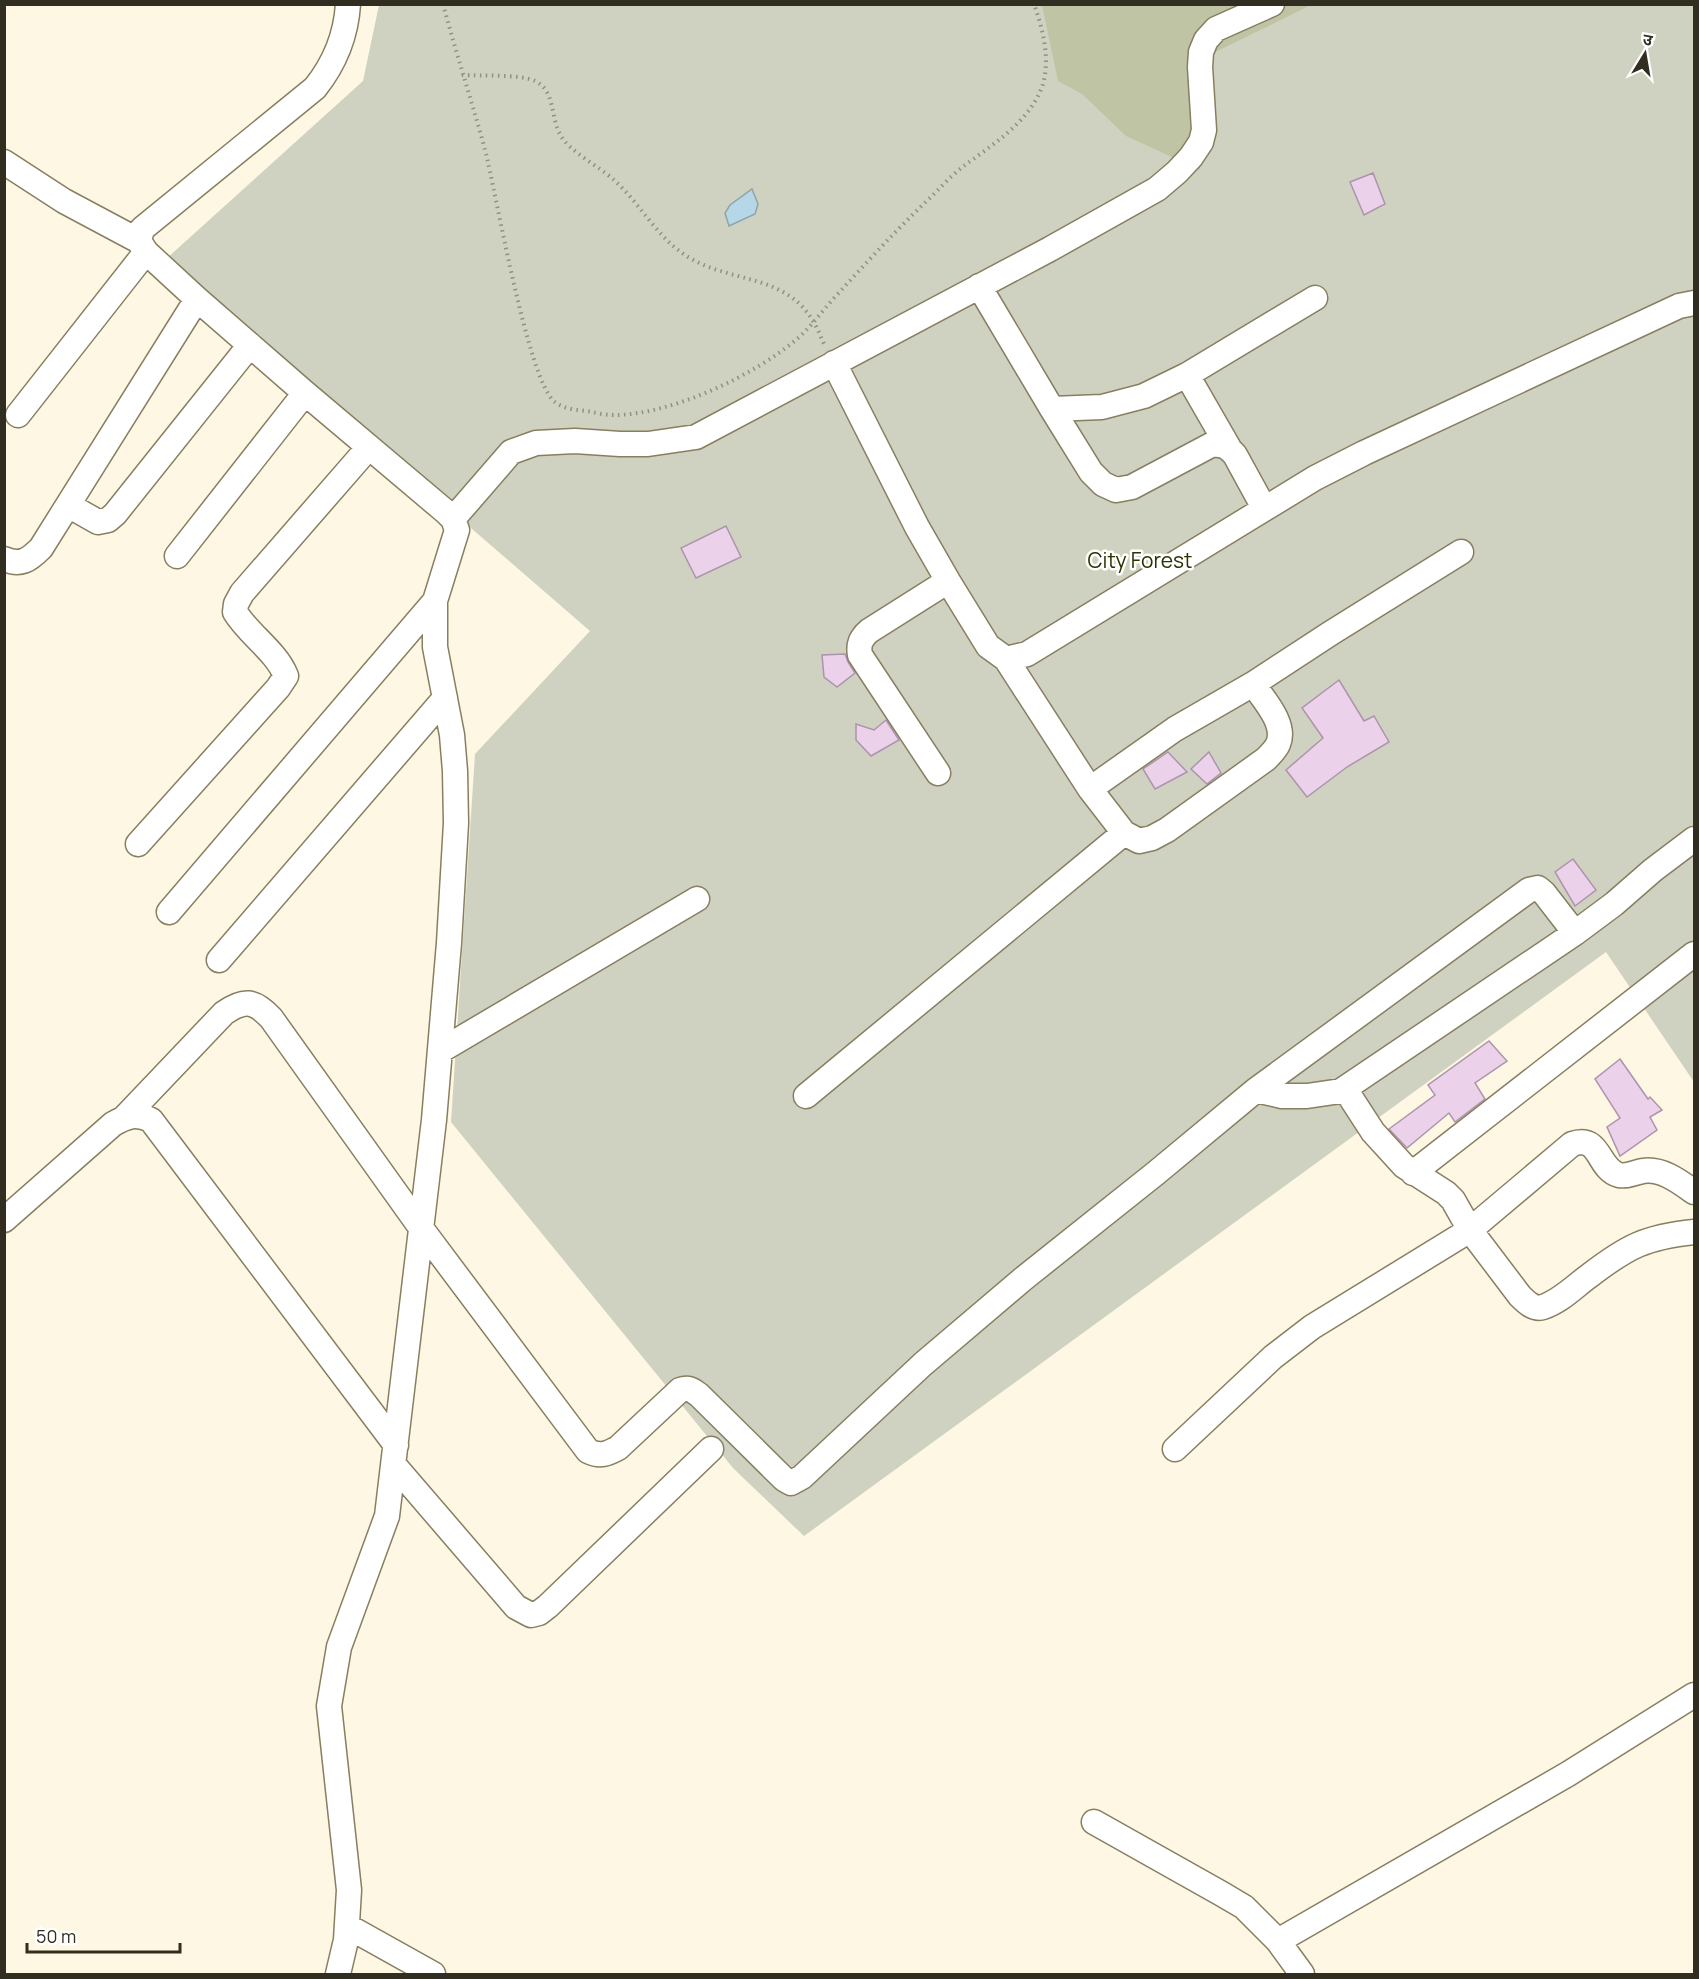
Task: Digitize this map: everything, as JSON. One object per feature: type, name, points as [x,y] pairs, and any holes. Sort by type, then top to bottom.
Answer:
[{"type":"street","points":[[18,415],[142,247],[142,229],[315,88],[328,72],[340,48],[348,4]]},
{"type":"street","points":[[453,519],[511,452],[536,443],[575,441],[648,444],[696,437],[830,355],[979,286],[1157,189],[1177,172],[1202,142],[1204,130],[1200,67],[1206,40],[1216,29],[1272,4]]},
{"type":"street","points":[[4,162],[142,247],[197,299],[453,519],[457,530],[435,601],[435,647],[454,762],[456,823],[440,1051],[421,1228],[387,1516],[339,1647],[329,1706],[350,1890],[347,1926],[338,1974]]},
{"type":"street","points":[[979,286],[1091,472],[1104,484],[1116,490],[1132,487],[1211,445],[1221,444],[1229,448]]},
{"type":"street","points":[[1052,409],[1102,407],[1144,396],[1187,375],[1315,298]]},
{"type":"street","points":[[4,559],[18,563],[29,560],[41,548],[197,299]]},
{"type":"street","points":[[1006,659],[1027,654],[1315,478],[1679,306],[1695,303]]},
{"type":"street","points":[[68,506],[98,522],[108,520],[115,514],[250,345]]},
{"type":"street","points":[[830,355],[917,527],[988,646],[1006,659],[1090,789],[1124,832],[1139,841],[1152,838],[1167,830],[1266,759],[1278,744],[1280,733],[1276,718],[1252,684]]},
{"type":"street","points":[[1187,375],[1264,508]]},
{"type":"street","points":[[177,556],[305,393]]},
{"type":"street","points":[[138,844],[278,688],[286,676],[281,664],[243,624],[235,612],[236,604],[242,593],[369,447]]},
{"type":"street","points":[[1090,789],[1174,729],[1252,684],[1461,552]]},
{"type":"street","points":[[938,772],[860,655],[858,646],[862,637],[869,631],[948,581]]},
{"type":"street","points":[[169,912],[435,601]]},
{"type":"street","points":[[219,960],[445,698]]},
{"type":"street","points":[[806,1096],[1124,832]]},
{"type":"street","points":[[1256,1090],[1282,1096],[1307,1096],[1341,1091],[1575,933],[1695,839]]},
{"type":"street","points":[[4,1220],[113,1124],[125,1117],[224,1012],[237,1004],[251,1003],[263,1009],[271,1018],[421,1228],[588,1451],[598,1456],[609,1454],[680,1390],[686,1388],[699,1395],[784,1479],[791,1483],[802,1477],[923,1364],[982,1313],[1256,1090],[1530,890],[1538,888],[1544,893],[1575,933]]},
{"type":"street","points":[[440,1051],[697,899]]},
{"type":"street","points":[[1413,1173],[1695,954]]},
{"type":"street","points":[[1341,1091],[1349,1095],[1373,1132],[1404,1166],[1446,1192],[1460,1210],[1470,1230],[1520,1296],[1530,1305],[1541,1308],[1565,1295],[1614,1256],[1635,1245],[1653,1238],[1695,1232]]},
{"type":"street","points":[[125,1117],[139,1115],[151,1120],[395,1455],[516,1607],[531,1615],[539,1613],[548,1606],[711,1449]]},
{"type":"street","points":[[1174,1449],[1273,1357],[1312,1327],[1470,1230],[1572,1144],[1586,1142],[1594,1147],[1610,1168],[1619,1175],[1655,1171],[1670,1176],[1695,1192]]},
{"type":"street","points":[[1278,1941],[1568,1774],[1695,1695]]},
{"type":"street","points":[[1094,1822],[1244,1907],[1278,1941],[1302,1974]]},
{"type":"street","points":[[347,1926],[433,1974]]},
{"type":"path","points":[[443,4],[485,152],[530,349],[546,393],[555,402],[570,409],[613,416],[639,413],[690,399],[753,370],[797,339],[924,203],[957,171],[1010,133],[1042,87],[1046,63],[1041,24],[1034,4]]},
{"type":"path","points":[[462,75],[515,76],[534,80],[545,88],[562,139],[613,179],[670,243],[691,259],[706,266],[779,288],[792,297],[814,322],[830,355]]},
{"type":"green space","name":"City Forest","points":[[379,5],[1694,5],[1694,1082],[1606,952],[804,1536],[733,1468],[451,1122],[475,754],[590,631],[295,376],[166,259],[363,81]]},
{"type":"green space","points":[[1042,5],[1311,5],[1195,62],[1200,170],[1126,136],[1082,94],[1058,81]]},
{"type":"water","points":[[752,189],[758,204],[755,214],[729,226],[725,213],[730,205]]},
{"type":"building","points":[[1373,173],[1385,204],[1364,215],[1350,182]]},
{"type":"building","points":[[726,526],[741,557],[696,578],[681,548]]},
{"type":"building","points":[[845,654],[855,673],[837,687],[824,677],[822,655]]},
{"type":"building","points":[[1339,680],[1364,721],[1374,716],[1389,742],[1347,767],[1307,797],[1286,770],[1323,738],[1302,708]]},
{"type":"building","points":[[886,720],[899,740],[871,756],[856,740],[856,724],[874,730]]},
{"type":"building","points":[[1168,752],[1187,772],[1155,789],[1143,769]]},
{"type":"building","points":[[1209,752],[1221,773],[1207,784],[1191,769]]},
{"type":"building","points":[[1573,859],[1596,890],[1575,906],[1555,872]]},
{"type":"building","points":[[1489,1041],[1507,1061],[1475,1083],[1485,1099],[1455,1122],[1449,1113],[1407,1148],[1389,1129],[1435,1095],[1428,1085]]},
{"type":"building","points":[[1620,1059],[1648,1099],[1650,1097],[1662,1110],[1650,1117],[1657,1130],[1620,1156],[1607,1127],[1620,1118],[1595,1079]]}]
